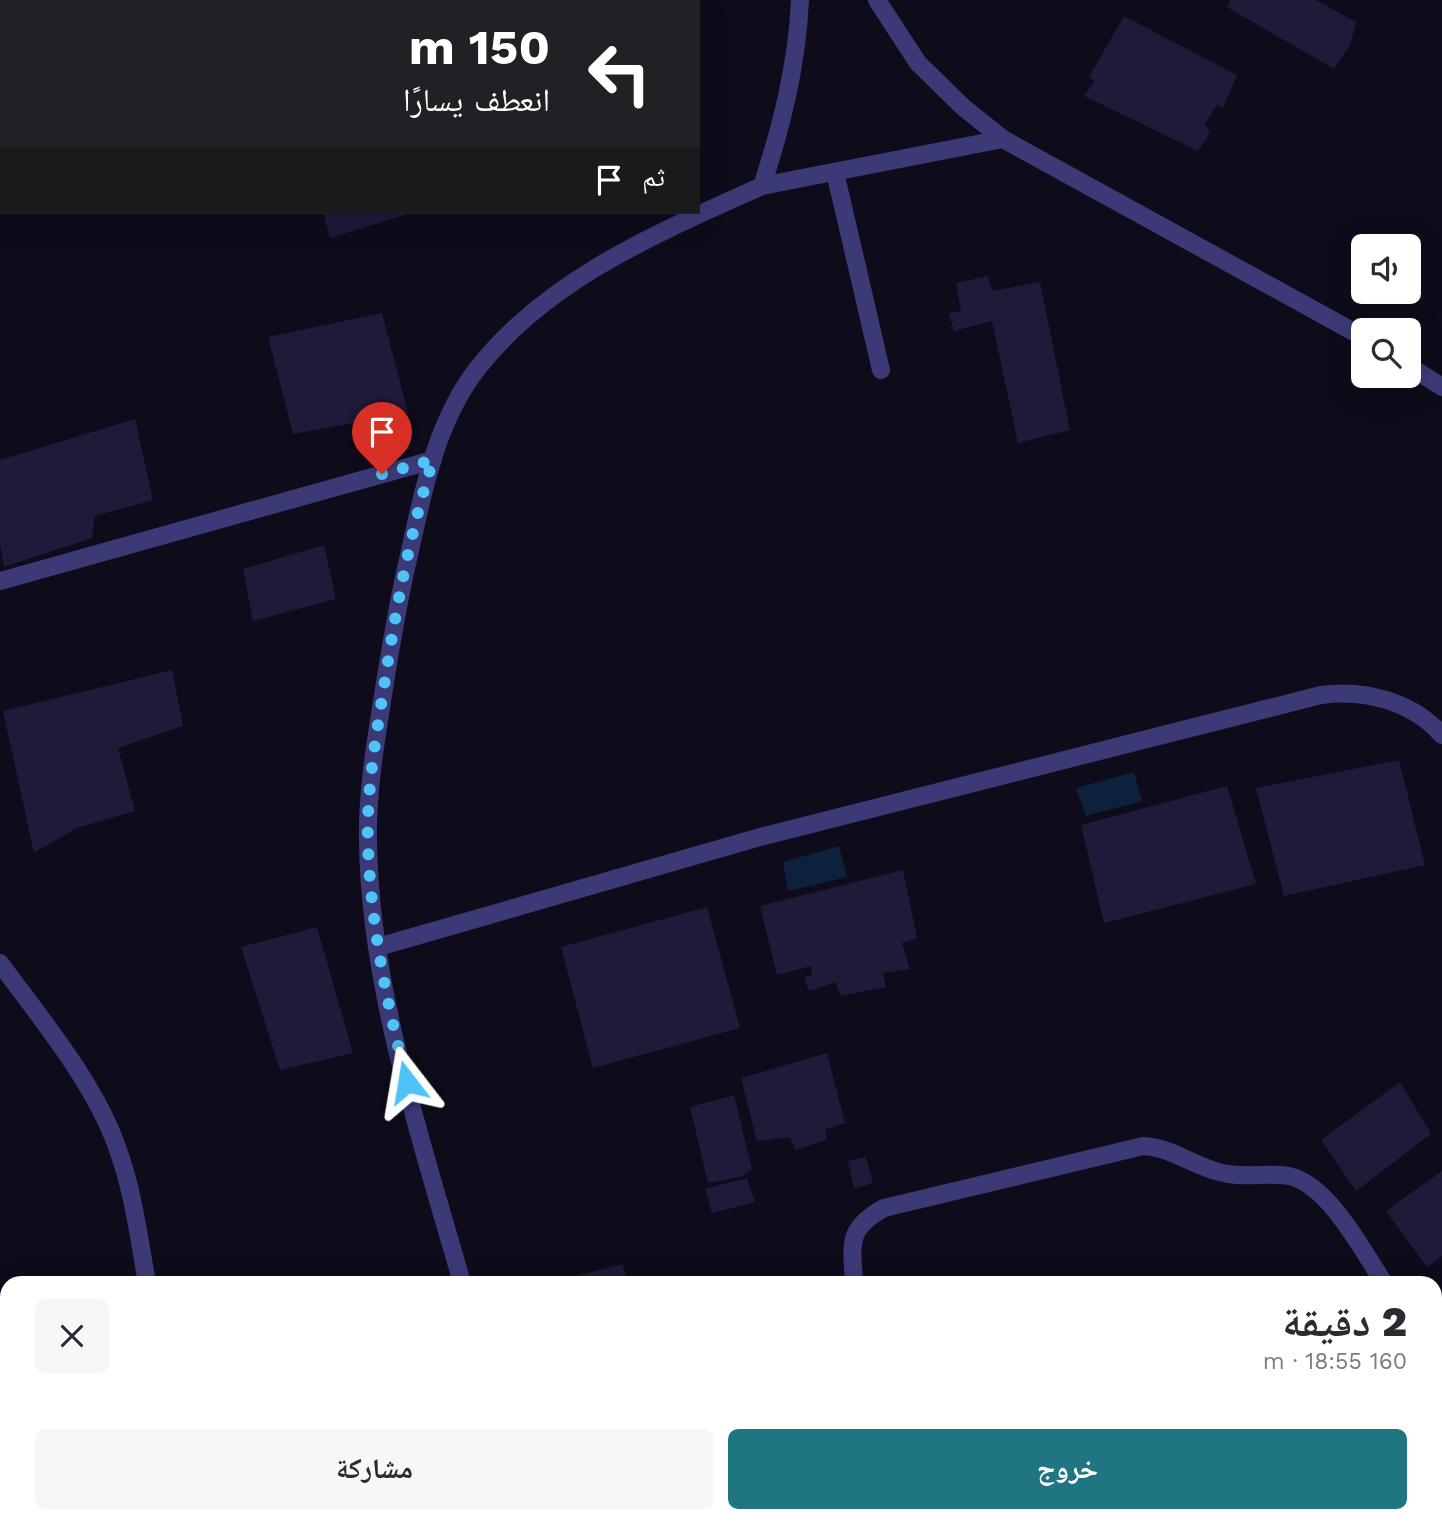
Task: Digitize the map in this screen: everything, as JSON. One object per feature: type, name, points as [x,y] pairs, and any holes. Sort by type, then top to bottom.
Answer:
[{"type":"street","points":[[762,186],[786,108],[798,39],[800,0]]},
{"type":"street","points":[[877,0],[918,63],[963,107],[1003,139],[1351,330]]},
{"type":"street","points":[[460,1276],[388,1009],[377,947],[368,844],[373,768],[394,622],[421,498],[451,414],[477,370],[540,306],[578,279],[627,250],[762,186],[1003,139]]},
{"type":"street","points":[[835,172],[881,370]]},
{"type":"street","points":[[1421,374],[1442,387]]},
{"type":"street","points":[[0,581],[433,460]]},
{"type":"street","points":[[377,947],[764,836],[1321,695],[1343,692],[1368,694],[1396,704],[1419,717],[1442,736]]},
{"type":"street","points":[[0,963],[82,1079],[113,1136],[130,1195],[146,1276]]},
{"type":"street","points":[[854,1276],[852,1248],[855,1231],[868,1216],[884,1208],[1143,1146],[1158,1147],[1196,1165],[1219,1172],[1250,1177],[1289,1176],[1310,1185],[1329,1202],[1379,1276]]},
{"type":"water","points":[[1134,772],[1142,801],[1086,816],[1076,788]]},
{"type":"water","points":[[839,846],[847,877],[788,891],[783,862]]},
{"type":"building","points":[[1230,0],[1316,0],[1356,22],[1350,45],[1334,69],[1227,7]]},
{"type":"building","points":[[1124,16],[1237,75],[1223,108],[1217,104],[1205,124],[1210,133],[1198,151],[1084,96],[1095,81],[1089,77]]},
{"type":"building","points":[[324,214],[408,214],[330,238]]},
{"type":"building","points":[[988,276],[992,291],[1040,282],[1070,430],[1018,443],[992,321],[954,331],[949,313],[961,311],[956,283]]},
{"type":"building","points":[[382,313],[408,413],[293,434],[268,337]]},
{"type":"building","points":[[135,419],[153,500],[95,516],[92,538],[4,567],[0,544],[0,460]]},
{"type":"building","points":[[324,545],[336,599],[253,621],[243,569]]},
{"type":"building","points":[[172,670],[183,726],[118,748],[135,811],[77,828],[34,853],[3,711]]},
{"type":"building","points":[[1399,760],[1425,865],[1284,896],[1256,788]]},
{"type":"building","points":[[1227,786],[1256,884],[1104,923],[1081,825]]},
{"type":"building","points":[[903,870],[917,938],[902,943],[910,969],[883,973],[886,987],[840,996],[836,982],[809,991],[804,977],[812,976],[811,966],[777,975],[760,906]]},
{"type":"building","points":[[707,907],[740,1028],[593,1068],[561,947]]},
{"type":"building","points":[[317,927],[353,1053],[280,1070],[241,947]]},
{"type":"building","points":[[827,1053],[845,1123],[825,1129],[827,1140],[795,1150],[790,1137],[757,1141],[741,1078]]},
{"type":"building","points":[[1400,1082],[1431,1134],[1356,1191],[1321,1140]]},
{"type":"building","points":[[734,1095],[752,1169],[740,1177],[708,1183],[690,1107]]},
{"type":"building","points":[[866,1157],[873,1183],[854,1189],[848,1161]]},
{"type":"building","points":[[1442,1171],[1442,1256],[1427,1267],[1386,1211]]},
{"type":"building","points":[[747,1178],[755,1202],[712,1213],[705,1189]]},
{"type":"building","points":[[623,1264],[626,1276],[576,1276]]},
{"type":"route","points":[[382,474],[433,460],[421,498],[394,622],[368,815],[370,882],[377,947],[388,1009],[407,1082]]}]
